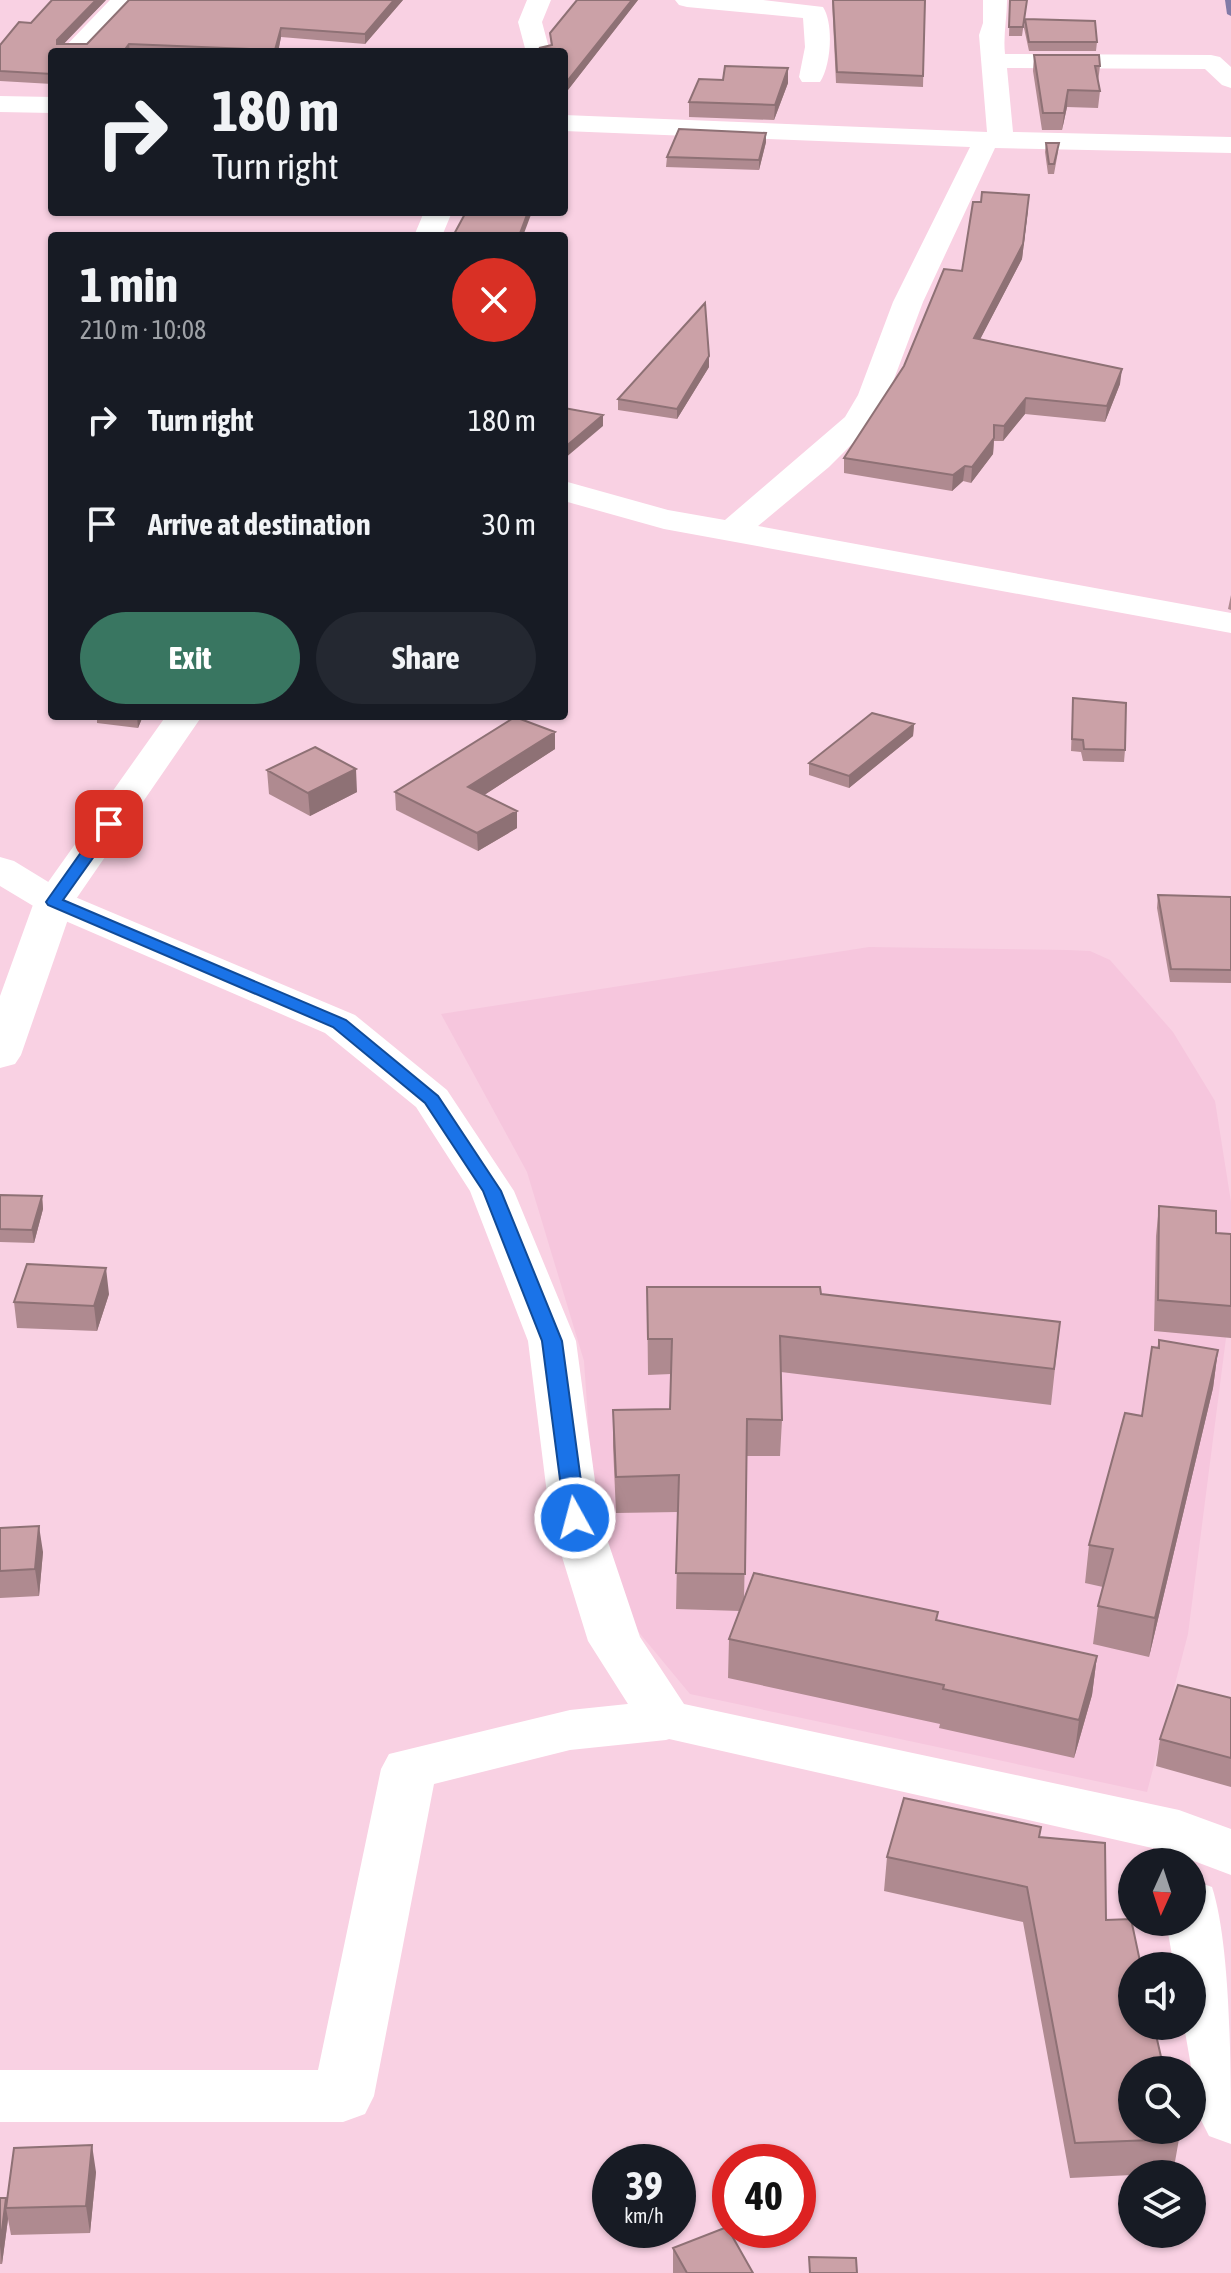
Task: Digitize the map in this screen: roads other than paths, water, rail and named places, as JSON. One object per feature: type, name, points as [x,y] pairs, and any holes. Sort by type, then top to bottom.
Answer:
[{"type":"street","points":[[76,48],[123,0]]},
{"type":"street","points":[[537,48],[530,22],[539,0]]},
{"type":"street","points":[[687,0],[815,12],[817,47],[811,77]]},
{"type":"street","points":[[731,532],[818,460],[858,422],[873,395],[908,302],[994,140],[991,35],[995,23],[995,0]]},
{"type":"street","points":[[994,61],[1211,62],[1231,80]]},
{"type":"street","points":[[10,104],[47,94]]},
{"type":"street","points":[[568,123],[994,140],[1231,145]]},
{"type":"street","points":[[568,492],[664,519],[1231,623]]},
{"type":"street","points":[[0,1055],[54,902],[181,720]]},
{"type":"street","points":[[0,869],[54,902],[340,1024],[432,1099],[492,1191],[552,1341],[575,1518],[615,1641],[666,1720]]},
{"type":"street","points":[[0,2096],[343,2096],[409,1769],[570,1730],[666,1720],[1182,1847],[1231,1853]]},
{"type":"street","points":[[1198,1936],[1231,2118]]},
{"type":"waterway","points":[[1229,0],[1231,14]]}]
